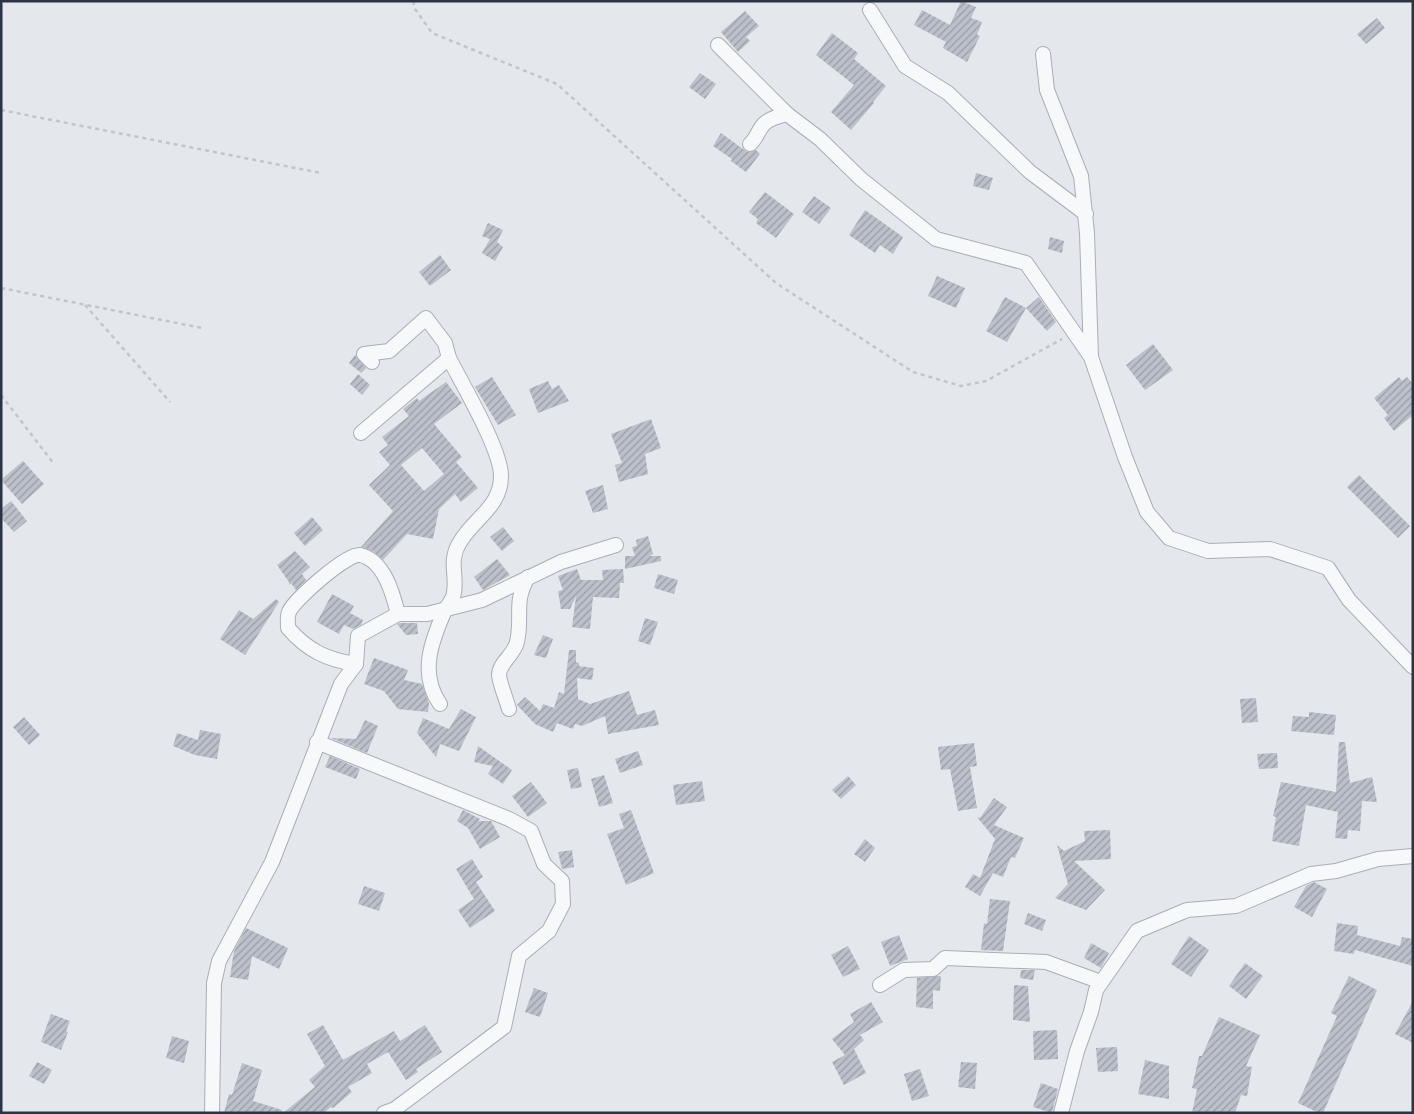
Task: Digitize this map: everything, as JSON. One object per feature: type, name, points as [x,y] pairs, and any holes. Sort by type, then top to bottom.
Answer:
[{"type":"street","points":[[870,10],[905,66],[948,93],[1030,172],[1086,214]]},
{"type":"street","points":[[718,45],[788,114],[820,139],[861,180],[936,239],[1026,263],[1090,357],[1125,457],[1147,512],[1169,538],[1208,550],[1270,549],[1328,568],[1349,600],[1413,667]]},
{"type":"street","points":[[1042,54],[1047,90],[1081,176],[1086,214],[1090,357]]},
{"type":"street","points":[[750,144],[757,137],[764,124],[772,118],[788,114]]},
{"type":"street","points":[[372,362],[364,354],[389,352],[426,318],[445,343],[449,358],[498,460],[501,474],[496,498],[488,511],[471,528],[454,552],[453,598],[445,609],[432,647],[427,670],[431,691],[440,704]]},
{"type":"street","points":[[361,433],[449,358]]},
{"type":"street","points":[[212,1113],[214,983],[219,961],[272,862],[341,684],[356,664],[358,636],[398,614],[426,614],[482,600],[561,562],[616,545]]},
{"type":"street","points":[[356,664],[335,661],[318,654],[302,644],[288,628],[289,612],[321,578],[351,556],[359,555],[372,561],[386,578],[398,614]]},
{"type":"street","points":[[509,708],[499,674],[502,664],[513,654],[518,641],[519,592],[528,577]]},
{"type":"street","points":[[317,742],[510,819],[531,831],[544,864],[562,882],[563,904],[549,930],[519,956],[504,1027],[395,1109],[384,1113]]},
{"type":"street","points":[[1061,1113],[1077,1051],[1101,982],[1137,931],[1187,910],[1236,906],[1311,874],[1336,871],[1378,859],[1413,856]]},
{"type":"street","points":[[880,985],[904,970],[933,969],[945,958],[1046,962],[1101,982]]},
{"type":"path","points":[[413,1],[415,9],[432,32],[557,84],[776,283],[913,372],[961,386],[986,381],[1063,338],[1070,343]]},
{"type":"path","points":[[1,110],[322,173]]},
{"type":"path","points":[[1,288],[202,328]]},
{"type":"path","points":[[84,304],[170,402]]},
{"type":"path","points":[[1,395],[54,464]]},
{"type":"building","points":[[961,1],[976,7],[971,18],[982,22],[977,35],[980,36],[967,62],[943,48],[946,42],[914,25],[922,10],[950,25]]},
{"type":"building","points":[[745,11],[759,26],[746,37],[750,41],[738,52],[721,32]]},
{"type":"building","points":[[1377,18],[1385,28],[1366,44],[1357,34]]},
{"type":"building","points":[[832,33],[858,53],[854,59],[886,86],[851,130],[831,112],[854,85],[816,55]]},
{"type":"building","points":[[700,73],[716,84],[705,99],[689,87]]},
{"type":"building","points":[[721,133],[747,152],[756,150],[760,154],[746,172],[731,161],[732,159],[713,146]]},
{"type":"building","points":[[976,173],[993,178],[989,190],[973,186]]},
{"type":"building","points":[[765,192],[794,214],[776,238],[756,223],[758,219],[749,212]]},
{"type":"building","points":[[814,196],[831,208],[819,224],[802,212]]},
{"type":"building","points":[[865,210],[903,237],[893,254],[880,245],[875,253],[849,235]]},
{"type":"building","points":[[488,223],[503,230],[497,242],[503,247],[495,261],[482,253],[490,239],[482,236]]},
{"type":"building","points":[[1050,237],[1064,241],[1062,253],[1048,249]]},
{"type":"building","points":[[440,255],[451,270],[430,286],[419,272]]},
{"type":"building","points":[[937,276],[965,288],[956,308],[928,296]]},
{"type":"building","points":[[1005,297],[1026,308],[1007,342],[986,331]]},
{"type":"building","points":[[1039,297],[1056,322],[1047,331],[1026,308]]},
{"type":"building","points":[[1153,344],[1173,370],[1145,390],[1126,365]]},
{"type":"building","points":[[355,355],[366,368],[361,373],[349,363]]},
{"type":"building","points":[[358,374],[370,385],[362,395],[350,384]]},
{"type":"building","points":[[492,377],[516,415],[498,425],[475,387]]},
{"type":"building","points":[[1399,377],[1402,381],[1407,377],[1413,384],[1413,415],[1394,431],[1384,418],[1388,415],[1374,398]]},
{"type":"building","points":[[548,381],[552,389],[559,385],[569,401],[538,413],[529,389]]},
{"type":"building","points":[[446,382],[462,403],[434,424],[462,457],[456,462],[478,488],[461,502],[455,494],[439,509],[433,539],[407,534],[383,560],[373,551],[361,547],[393,511],[369,485],[390,465],[379,452],[388,445],[382,437],[409,416],[403,409],[417,398],[419,401]],"holes":[[[422,448],[444,474],[424,491],[401,465]]]},
{"type":"building","points":[[651,419],[661,448],[645,454],[648,474],[619,482],[615,465],[622,463],[611,434]]},
{"type":"building","points":[[23,461],[44,484],[22,504],[1,480]]},
{"type":"building","points":[[1359,475],[1410,526],[1398,538],[1347,487]]},
{"type":"building","points":[[603,485],[608,509],[593,513],[585,491]]},
{"type":"building","points":[[11,501],[27,521],[14,532],[1,518],[1,509]]},
{"type":"building","points":[[312,517],[323,530],[305,546],[294,533]]},
{"type":"building","points":[[503,527],[514,541],[502,551],[490,537]]},
{"type":"building","points":[[648,536],[653,554],[649,556],[661,556],[661,561],[625,569],[625,556],[635,556],[632,547],[637,546],[636,540]]},
{"type":"building","points":[[295,551],[310,567],[302,574],[306,580],[296,590],[291,583],[289,585],[289,582],[277,565]]},
{"type":"building","points":[[497,559],[510,575],[483,590],[474,577]]},
{"type":"building","points":[[577,569],[581,580],[603,580],[602,570],[623,569],[624,583],[620,583],[619,598],[593,597],[590,629],[572,627],[576,596],[570,609],[561,609],[558,591],[563,590],[558,576]]},
{"type":"building","points":[[658,574],[678,580],[674,594],[654,588]]},
{"type":"building","points":[[332,594],[354,606],[350,613],[363,620],[361,625],[353,629],[344,625],[339,634],[317,622]]},
{"type":"building","points":[[276,599],[279,602],[245,655],[220,639],[239,610],[253,619]]},
{"type":"building","points":[[645,618],[658,622],[650,645],[638,641]]},
{"type":"building","points":[[417,623],[418,634],[406,635],[397,624]]},
{"type":"building","points":[[543,635],[553,639],[546,658],[534,655]]},
{"type":"building","points":[[569,650],[576,650],[576,662],[579,663],[579,666],[594,668],[592,680],[577,678],[578,699],[590,704],[629,691],[637,715],[655,710],[659,725],[608,734],[605,716],[582,726],[575,724],[573,729],[557,723],[553,732],[535,724],[517,705],[525,697],[540,711],[543,704],[554,708],[559,692],[564,694]]},
{"type":"building","points":[[374,658],[408,670],[404,680],[422,684],[429,703],[428,712],[398,709],[384,691],[364,684]]},
{"type":"building","points":[[1256,698],[1258,722],[1242,723],[1240,699]]},
{"type":"building","points":[[461,709],[476,717],[459,751],[440,744],[436,757],[417,733],[423,718],[449,729]]},
{"type":"building","points":[[1309,712],[1336,715],[1334,735],[1291,731],[1293,716],[1309,717]]},
{"type":"building","points":[[24,717],[40,735],[29,745],[13,727]]},
{"type":"building","points":[[365,720],[378,726],[367,753],[331,738],[356,739]]},
{"type":"building","points":[[200,730],[221,734],[217,759],[195,755],[173,746],[177,733],[198,740]]},
{"type":"building","points":[[1339,742],[1345,742],[1350,783],[1372,777],[1377,802],[1362,801],[1360,831],[1348,830],[1347,839],[1335,838],[1338,812],[1306,805],[1299,846],[1272,841],[1276,817],[1273,816],[1281,782],[1336,792]]},
{"type":"building","points":[[974,743],[977,766],[970,767],[977,808],[958,811],[950,769],[941,770],[938,747]]},
{"type":"building","points":[[478,746],[512,770],[503,784],[488,774],[493,766],[474,762]]},
{"type":"building","points":[[638,751],[643,765],[620,773],[615,759]]},
{"type":"building","points":[[1277,753],[1278,768],[1259,769],[1257,754]]},
{"type":"building","points":[[330,756],[360,769],[356,779],[325,767]]},
{"type":"building","points":[[578,768],[582,787],[571,789],[567,770]]},
{"type":"building","points":[[604,775],[613,803],[599,807],[591,779]]},
{"type":"building","points":[[848,776],[856,785],[841,799],[832,790]]},
{"type":"building","points":[[702,781],[705,801],[676,805],[673,785]]},
{"type":"building","points":[[531,782],[547,803],[528,817],[512,796]]},
{"type":"building","points":[[994,798],[1007,807],[994,825],[1024,838],[1015,858],[1011,857],[1003,877],[993,873],[980,896],[965,887],[973,874],[980,878],[995,839],[977,817],[980,818]]},
{"type":"building","points":[[463,810],[480,819],[478,821],[491,821],[500,837],[480,849],[468,828],[457,821]]},
{"type":"building","points":[[631,810],[654,873],[626,885],[607,834],[624,828],[619,814]]},
{"type":"building","points":[[1110,830],[1111,859],[1074,861],[1105,890],[1086,910],[1055,898],[1068,884],[1057,845],[1064,851],[1085,841],[1084,831]]},
{"type":"building","points":[[865,839],[875,848],[865,862],[854,854]]},
{"type":"building","points":[[572,850],[574,867],[562,869],[558,852]]},
{"type":"building","points":[[472,859],[483,877],[476,882],[495,911],[470,928],[458,910],[474,899],[456,869]]},
{"type":"building","points":[[1314,882],[1327,889],[1312,917],[1294,907],[1306,886]]},
{"type":"building","points":[[364,886],[385,893],[379,911],[358,904]]},
{"type":"building","points":[[990,899],[1010,901],[1003,951],[981,950],[984,923],[987,924]]},
{"type":"building","points":[[1028,913],[1046,920],[1042,931],[1024,924]]},
{"type":"building","points":[[1337,923],[1358,926],[1357,935],[1400,946],[1402,937],[1413,939],[1413,966],[1355,950],[1354,954],[1334,951]]},
{"type":"building","points":[[246,928],[288,948],[279,969],[252,956],[248,980],[230,977],[234,951]]},
{"type":"building","points":[[899,935],[908,959],[890,966],[881,942]]},
{"type":"building","points":[[1189,936],[1209,950],[1191,977],[1171,964]]},
{"type":"building","points":[[1091,943],[1109,953],[1101,968],[1084,958]]},
{"type":"building","points":[[848,946],[860,969],[843,977],[831,955]]},
{"type":"building","points":[[1245,963],[1263,976],[1246,999],[1229,986]]},
{"type":"building","points":[[1021,970],[1035,970],[1033,980],[1020,978]]},
{"type":"building","points":[[941,976],[940,991],[933,990],[933,1009],[916,1007],[917,978]]},
{"type":"building","points":[[1349,976],[1377,990],[1323,1113],[1319,1113],[1298,1103],[1337,1016],[1331,1013]]},
{"type":"building","points":[[1014,985],[1028,986],[1030,1022],[1013,1020]]},
{"type":"building","points":[[534,988],[548,993],[540,1017],[525,1012]]},
{"type":"building","points":[[1413,1001],[1413,1043],[1395,1034]]},
{"type":"building","points":[[871,1002],[883,1022],[860,1035],[864,1040],[854,1049],[866,1073],[844,1085],[832,1062],[845,1055],[832,1039],[854,1022],[850,1014]]},
{"type":"building","points":[[51,1014],[70,1021],[61,1050],[41,1042]]},
{"type":"building","points":[[1219,1017],[1260,1035],[1246,1066],[1252,1067],[1247,1096],[1241,1095],[1235,1113],[1192,1113],[1197,1089],[1192,1088],[1199,1056],[1202,1056]]},
{"type":"building","points":[[323,1025],[343,1060],[394,1031],[400,1041],[425,1025],[442,1052],[416,1069],[418,1072],[406,1080],[388,1052],[367,1064],[372,1073],[348,1087],[352,1092],[333,1108],[331,1107],[324,1113],[283,1113],[315,1087],[309,1080],[325,1066],[307,1034]]},
{"type":"building","points":[[1057,1030],[1058,1059],[1034,1060],[1033,1031]]},
{"type":"building","points":[[172,1036],[189,1041],[184,1063],[166,1058]]},
{"type":"building","points":[[1117,1047],[1118,1071],[1098,1072],[1096,1048]]},
{"type":"building","points":[[1145,1060],[1169,1066],[1169,1099],[1138,1094]]},
{"type":"building","points":[[37,1062],[52,1070],[44,1084],[29,1076]]},
{"type":"building","points":[[961,1062],[977,1063],[975,1089],[958,1087]]},
{"type":"building","points":[[242,1063],[262,1070],[253,1101],[282,1110],[281,1113],[224,1113],[229,1094],[232,1095]]},
{"type":"building","points":[[920,1069],[929,1096],[912,1101],[904,1074]]},
{"type":"building","points":[[1041,1083],[1058,1089],[1052,1113],[1033,1107]]}]
